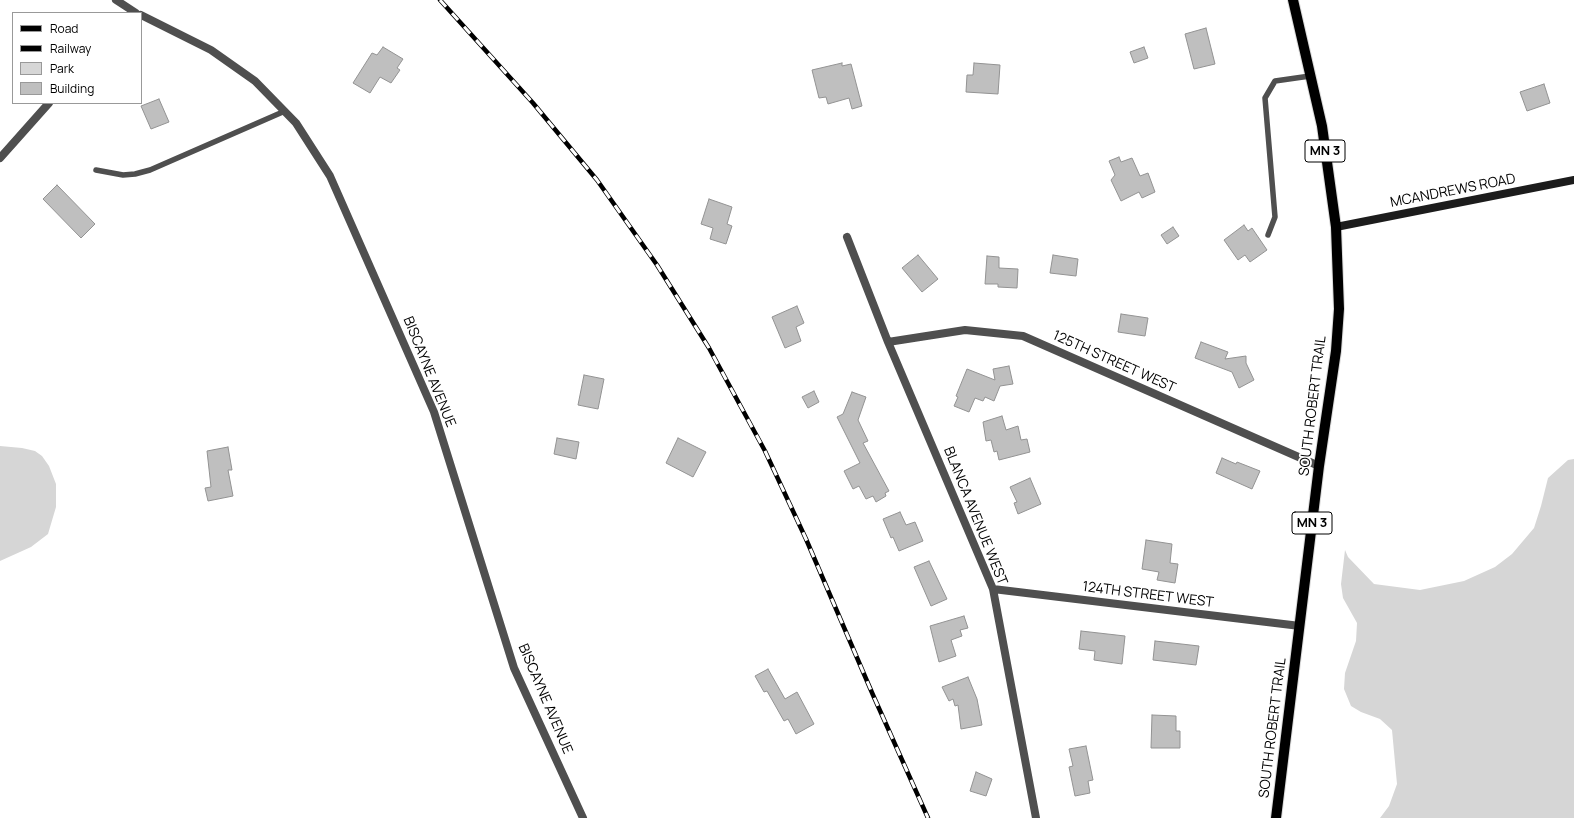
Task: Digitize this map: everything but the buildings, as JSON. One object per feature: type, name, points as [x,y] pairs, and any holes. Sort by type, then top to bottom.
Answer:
[{"type":"main road","name":"SOUTH ROBERT TRAIL","points":[[1276,818],[1336,344],[1338,309],[1336,227],[1322,126],[1294,0]]},
{"type":"main road","name":"MCANDREWS ROAD","points":[[1336,227],[1574,180]]},
{"type":"street","points":[[116,0],[133,12]]},
{"type":"street","name":"BISCAYNE AVENUE","points":[[142,16],[211,50],[255,81],[296,123],[330,176],[434,412],[514,668],[583,818]]},
{"type":"street","points":[[0,158],[48,104]]},
{"type":"street","name":"BLANCA AVENUE WEST","points":[[847,238],[888,342],[993,589],[1036,818]]},
{"type":"street","name":"125TH STREET WEST","points":[[888,342],[965,330],[1023,336],[1320,466]]},
{"type":"street","name":"124TH STREET WEST","points":[[993,589],[1300,626]]},
{"type":"lane","points":[[1268,235],[1275,218],[1265,98],[1275,81],[1310,76]]},
{"type":"lane","points":[[96,170],[123,175],[135,174],[150,170],[285,111]]},
{"type":"green space","points":[[0,446],[35,451],[42,456],[49,466],[56,484],[56,507],[48,534],[31,547],[0,561]]},
{"type":"green space","points":[[1574,459],[1574,818],[1380,818],[1389,806],[1397,784],[1392,730],[1380,719],[1361,712],[1351,706],[1344,689],[1345,673],[1356,641],[1357,623],[1343,598],[1341,584],[1345,550],[1348,557],[1374,584],[1420,590],[1464,581],[1495,567],[1512,554],[1534,528],[1548,478],[1568,460]]},
{"type":"railway","points":[[440,0],[533,103],[597,180],[657,265],[709,348],[765,451],[806,539],[928,818]]}]
